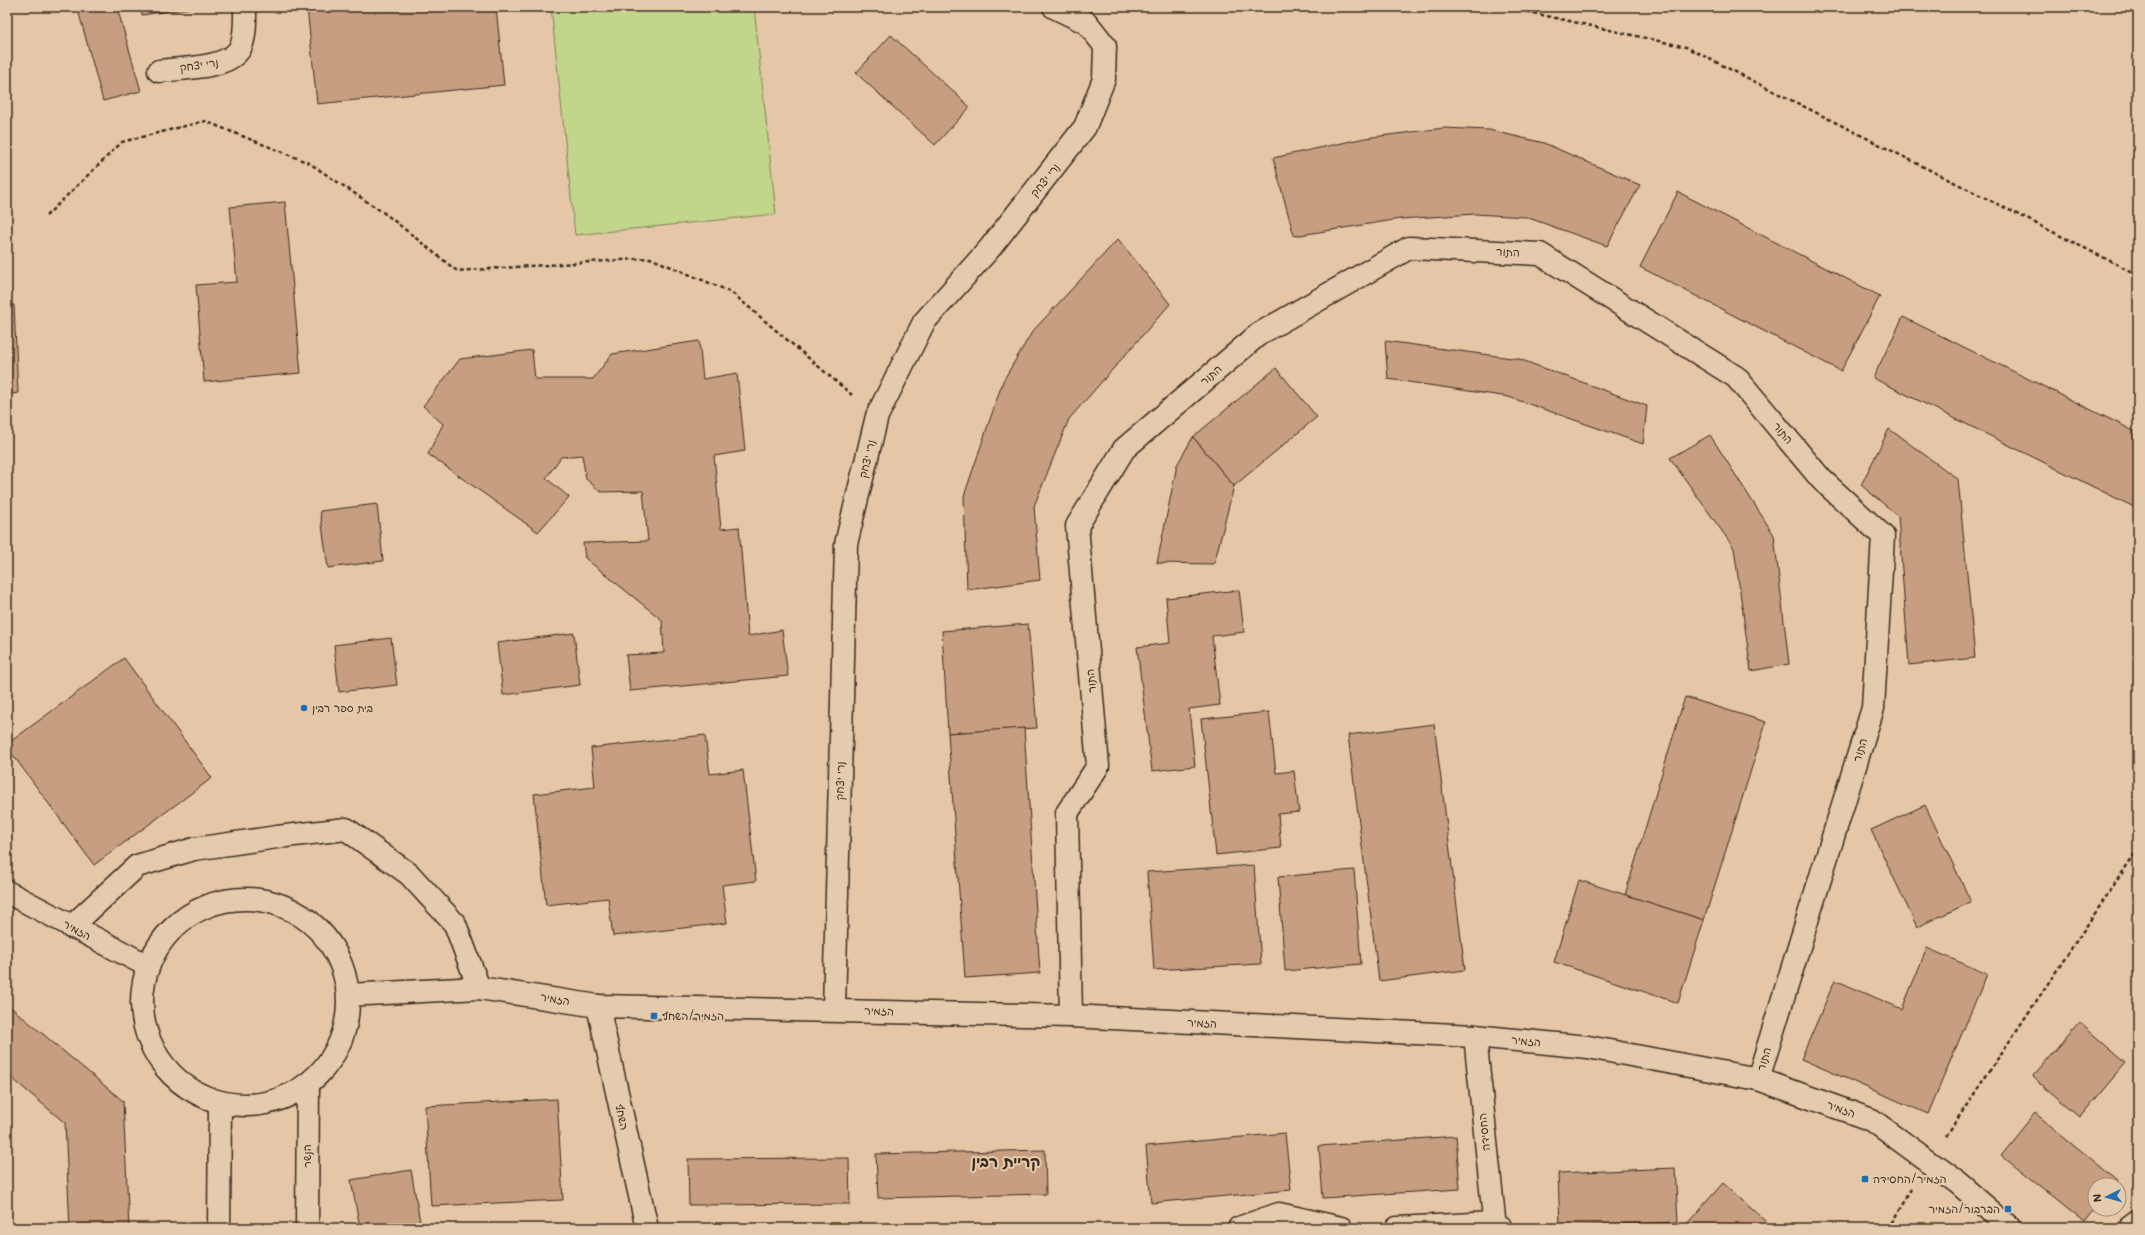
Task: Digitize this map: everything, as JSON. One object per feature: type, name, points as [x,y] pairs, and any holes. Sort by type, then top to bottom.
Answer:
[{"type":"street","name":"נרי יצחק","points":[[159,70],[221,64],[238,51],[242,43],[245,7]]},
{"type":"street","name":"נרי יצחק","points":[[834,1010],[846,544],[877,416],[924,322],[995,242],[1085,127],[1104,79],[1105,46],[1087,23],[1054,7]]},
{"type":"street","name":"התור","points":[[1071,1016],[1067,813],[1098,766],[1077,526],[1120,455],[1124,449],[1259,334],[1409,248],[1540,254],[1736,377],[1821,479],[1883,536],[1873,708],[1758,1079]]},
{"type":"street","points":[[71,927],[137,866],[194,849],[346,829],[409,874],[455,924],[479,988]]},
{"type":"street","name":"הזמיר","points":[[7,892],[71,927],[148,966]]},
{"type":"street","points":[[244,898],[274,902],[303,916],[326,937],[342,964],[348,995],[345,1029],[331,1060],[308,1085],[281,1099],[251,1106],[220,1103],[197,1094],[177,1080],[160,1061],[149,1040],[143,1015],[143,991],[148,966],[163,939],[185,917],[213,903],[244,898]]},
{"type":"street","name":"הזמיר","points":[[348,995],[479,988],[598,1006],[1071,1016],[1475,1036],[1588,1047],[1758,1079],[1872,1120],[1958,1183],[2010,1228]]},
{"type":"street","name":"השחף","points":[[598,1006],[647,1228]]},
{"type":"street","name":"החסידה","points":[[1475,1036],[1496,1226]]},
{"type":"street","name":"הנשר","points":[[307,1228],[308,1085]]},
{"type":"street","points":[[219,1228],[220,1103]]},
{"type":"street","points":[[1239,1228],[1279,1214],[1341,1228]]},
{"type":"street","points":[[2130,1228],[2138,1222]]},
{"type":"street","points":[[1397,1228],[1496,1226]]},
{"type":"path","points":[[1506,7],[1686,47],[2138,275]]},
{"type":"path","points":[[46,216],[122,142],[205,121],[309,163],[387,215],[457,271],[650,258],[731,292],[877,416]]},
{"type":"path","points":[[1889,1228],[1929,1162],[2138,849]]},
{"type":"green space","points":[[551,7],[754,7],[776,214],[575,235]]},
{"type":"building","points":[[89,7],[117,7],[141,91],[103,101],[78,10]]},
{"type":"building","points":[[141,7],[189,7],[190,8],[142,15]]},
{"type":"building","points":[[307,7],[496,7],[504,85],[317,104]]},
{"type":"building","points":[[891,35],[970,107],[935,145],[856,73]]},
{"type":"building","points":[[1444,128],[1489,130],[1544,143],[1640,185],[1607,246],[1526,217],[1475,214],[1400,219],[1294,236],[1273,158],[1365,138]]},
{"type":"building","points":[[1678,192],[1880,296],[1841,371],[1640,267]]},
{"type":"building","points":[[285,202],[301,373],[204,382],[196,285],[237,282],[230,207]]},
{"type":"building","points":[[1118,239],[1170,304],[1069,419],[1034,506],[1040,580],[967,590],[964,496],[1003,381],[1032,332]]},
{"type":"building","points":[[7,305],[14,305],[18,393],[7,395]]},
{"type":"building","points":[[1903,317],[2138,433],[2138,509],[1873,378]]},
{"type":"building","points":[[699,341],[703,379],[737,373],[745,451],[714,456],[721,529],[739,527],[748,636],[782,630],[788,676],[630,691],[626,655],[664,653],[662,620],[585,558],[583,543],[648,541],[643,491],[601,492],[586,479],[582,455],[561,457],[546,478],[569,497],[538,532],[428,454],[443,424],[423,406],[460,359],[532,350],[535,379],[593,379],[612,354]]},
{"type":"building","points":[[1385,341],[1519,359],[1647,406],[1643,444],[1509,397],[1388,379]]},
{"type":"building","points":[[1276,368],[1317,417],[1234,486],[1193,437]]},
{"type":"building","points":[[1889,429],[1958,479],[1975,658],[1909,665],[1898,516],[1861,485]]},
{"type":"building","points":[[1710,435],[1774,535],[1789,664],[1751,671],[1734,548],[1670,458]]},
{"type":"building","points":[[1193,437],[1234,486],[1214,564],[1157,563],[1177,465]]},
{"type":"building","points":[[377,504],[383,561],[328,568],[320,511]]},
{"type":"building","points":[[1239,590],[1244,632],[1212,636],[1220,705],[1189,709],[1195,766],[1152,771],[1137,647],[1170,643],[1166,598]]},
{"type":"building","points":[[1028,624],[1037,728],[948,733],[942,631]]},
{"type":"building","points":[[574,633],[580,685],[503,695],[497,643]]},
{"type":"building","points":[[391,638],[397,685],[339,692],[334,645]]},
{"type":"building","points":[[124,658],[212,778],[94,865],[7,747],[7,744]]},
{"type":"building","points":[[1685,697],[1766,722],[1704,920],[1625,895]]},
{"type":"building","points":[[1269,712],[1276,773],[1294,771],[1299,812],[1278,814],[1281,848],[1216,855],[1201,719]]},
{"type":"building","points":[[1434,724],[1465,970],[1379,981],[1348,735]]},
{"type":"building","points":[[1024,728],[1040,973],[965,978],[948,733]]},
{"type":"building","points":[[705,735],[710,774],[743,770],[756,881],[722,885],[727,923],[613,936],[608,898],[546,905],[534,794],[595,787],[591,748]]},
{"type":"building","points":[[1925,805],[1971,902],[1917,927],[1871,830]]},
{"type":"building","points":[[1254,865],[1261,964],[1154,970],[1147,872]]},
{"type":"building","points":[[1354,870],[1361,964],[1285,971],[1278,877]]},
{"type":"building","points":[[1579,880],[1704,920],[1678,1003],[1554,962]]},
{"type":"building","points":[[1927,948],[1987,974],[1928,1114],[1801,1059],[1835,980],[1902,1009]]},
{"type":"building","points":[[7,1004],[123,1101],[129,1228],[70,1228],[65,1123],[7,1074]]},
{"type":"building","points":[[2080,1023],[2126,1063],[2080,1117],[2033,1077]]},
{"type":"building","points":[[557,1099],[563,1200],[431,1206],[425,1106]]},
{"type":"building","points":[[2035,1113],[2113,1177],[2087,1177],[2088,1217],[2084,1222],[2001,1155]]},
{"type":"building","points":[[1285,1133],[1291,1190],[1151,1203],[1146,1146]]},
{"type":"building","points":[[1456,1136],[1460,1189],[1323,1198],[1319,1146]]},
{"type":"building","points":[[1045,1150],[1046,1194],[878,1198],[876,1154]]},
{"type":"building","points":[[849,1158],[850,1204],[689,1205],[688,1159]]},
{"type":"building","points":[[1675,1168],[1678,1222],[1560,1227],[1558,1173]]},
{"type":"building","points":[[411,1170],[421,1228],[360,1228],[351,1180]]},
{"type":"building","points":[[1723,1183],[1773,1228],[1687,1228],[1685,1226]]},
{"type":"place","name":"בית ספר רבין","points":[[304,708]]},
{"type":"place","name":"הזמיר/השחף","points":[[654,1016]]},
{"type":"place","name":"הזמיר/החסידה","points":[[1865,1179]]},
{"type":"place","name":"הברבור/הזמיר","points":[[2008,1209]]},
{"type":"district","name":"קריית רבין","points":[[1006,1162]]}]
